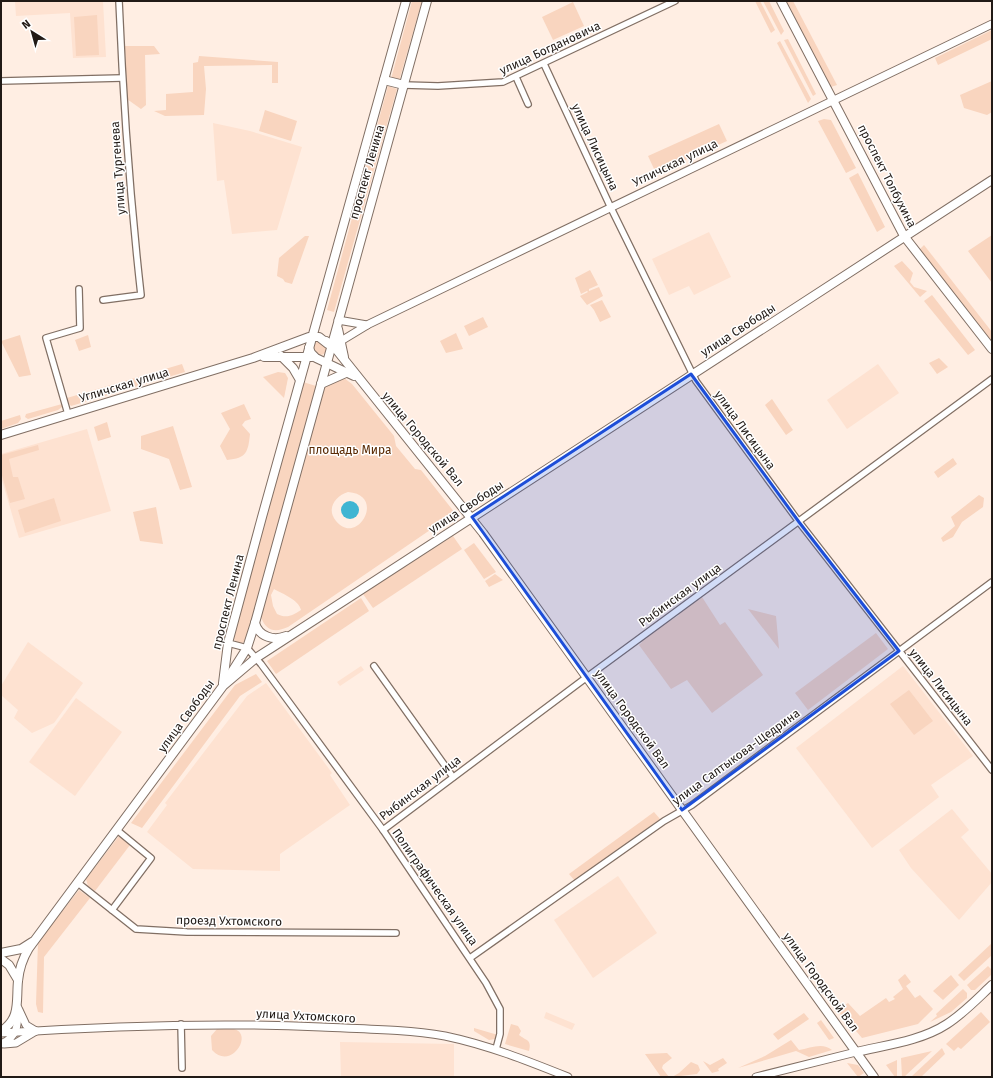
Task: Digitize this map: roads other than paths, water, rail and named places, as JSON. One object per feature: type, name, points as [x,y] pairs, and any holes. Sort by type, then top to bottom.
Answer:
[{"type":"main road","name":"проспект Ленина","points":[[223,686],[247,648],[321,384],[317,359],[311,343],[406,1]]},
{"type":"main road","name":"проспект Ленина","points":[[330,345],[427,1]]},
{"type":"main road","name":"проспект Толбухина","points":[[781,1],[904,236],[992,349]]},
{"type":"main road","points":[[384,80],[404,85]]},
{"type":"main road","name":"улица Свободы","points":[[18,1007],[18,980],[23,960],[34,941],[223,686],[256,658],[691,374],[992,180]]},
{"type":"main road","name":"Угличская улица","points":[[1,434],[253,358],[311,343],[330,345]]},
{"type":"main road","points":[[317,359],[325,357],[330,345]]},
{"type":"main road","name":"улица Городской Вал","points":[[330,345],[472,517],[874,1077]]},
{"type":"main road","points":[[281,356],[291,365],[300,380]]},
{"type":"main road","name":"Угличская улица","points":[[253,358],[281,356],[317,359]]},
{"type":"main road","name":"проспект Ленина","points":[[223,686],[228,643],[300,380],[317,359]]},
{"type":"main road","name":"улица Городской Вал","points":[[317,359],[348,372],[360,382]]},
{"type":"main road","points":[[321,384],[348,372]]},
{"type":"main road","points":[[255,623],[261,633],[270,638],[284,637],[295,633]]},
{"type":"main road","points":[[1,953],[21,949],[34,941]]},
{"type":"main road","points":[[1,959],[9,966],[18,980]]},
{"type":"main road","points":[[856,1052],[911,1039],[937,1029],[958,1016],[992,985]]},
{"type":"main road","points":[[1,1032],[13,1021],[18,1007]]},
{"type":"street","name":"улица Тургенева","points":[[103,300],[141,295],[129,189],[119,1]]},
{"type":"street","name":"улица Богдановича","points":[[404,85],[414,87],[500,83],[544,64],[675,1]]},
{"type":"street","name":"Угличская улица","points":[[330,345],[369,324],[992,24]]},
{"type":"street","name":"улица Лисицына","points":[[544,64],[691,374],[799,522],[992,770]]},
{"type":"street","points":[[516,77],[528,104]]},
{"type":"street","points":[[1,81],[122,78]]},
{"type":"street","points":[[68,414],[46,338],[80,328],[79,290]]},
{"type":"street","name":"Угличская улица","points":[[338,320],[360,325],[369,324]]},
{"type":"street","name":"Рыбинская улица","points":[[382,830],[992,379]]},
{"type":"street","name":"улица Салтыкова-Щедрина","points":[[470,958],[664,821],[692,805],[992,582]]},
{"type":"street","points":[[228,643],[247,648]]},
{"type":"street","name":"Полиграфическая улица","points":[[247,648],[256,658],[382,830],[470,958],[500,1009],[500,1034],[496,1049]]},
{"type":"street","points":[[374,666],[453,777]]},
{"type":"street","points":[[112,910],[151,858],[117,830]]},
{"type":"street","name":"проезд Ухтомского","points":[[78,883],[136,929],[187,932],[396,933]]},
{"type":"street","points":[[1,1044],[16,1043],[36,1031],[26,1025],[18,1007]]},
{"type":"street","points":[[1,1044],[11,1039],[16,1032],[18,1007]]},
{"type":"street","points":[[181,1024],[182,1068]]},
{"type":"street","name":"улица Ухтомского","points":[[1,1032],[181,1024],[261,1024],[418,1033],[450,1037],[496,1049],[568,1077]]},
{"type":"street","points":[[756,1077],[856,1052]]},
{"type":"water","points":[[346,501],[354,501],[359,506],[357,517],[354,519],[346,519],[341,514],[341,506]]},
{"type":"park label","name":"площадь Мира","points":[[350,450]]}]
